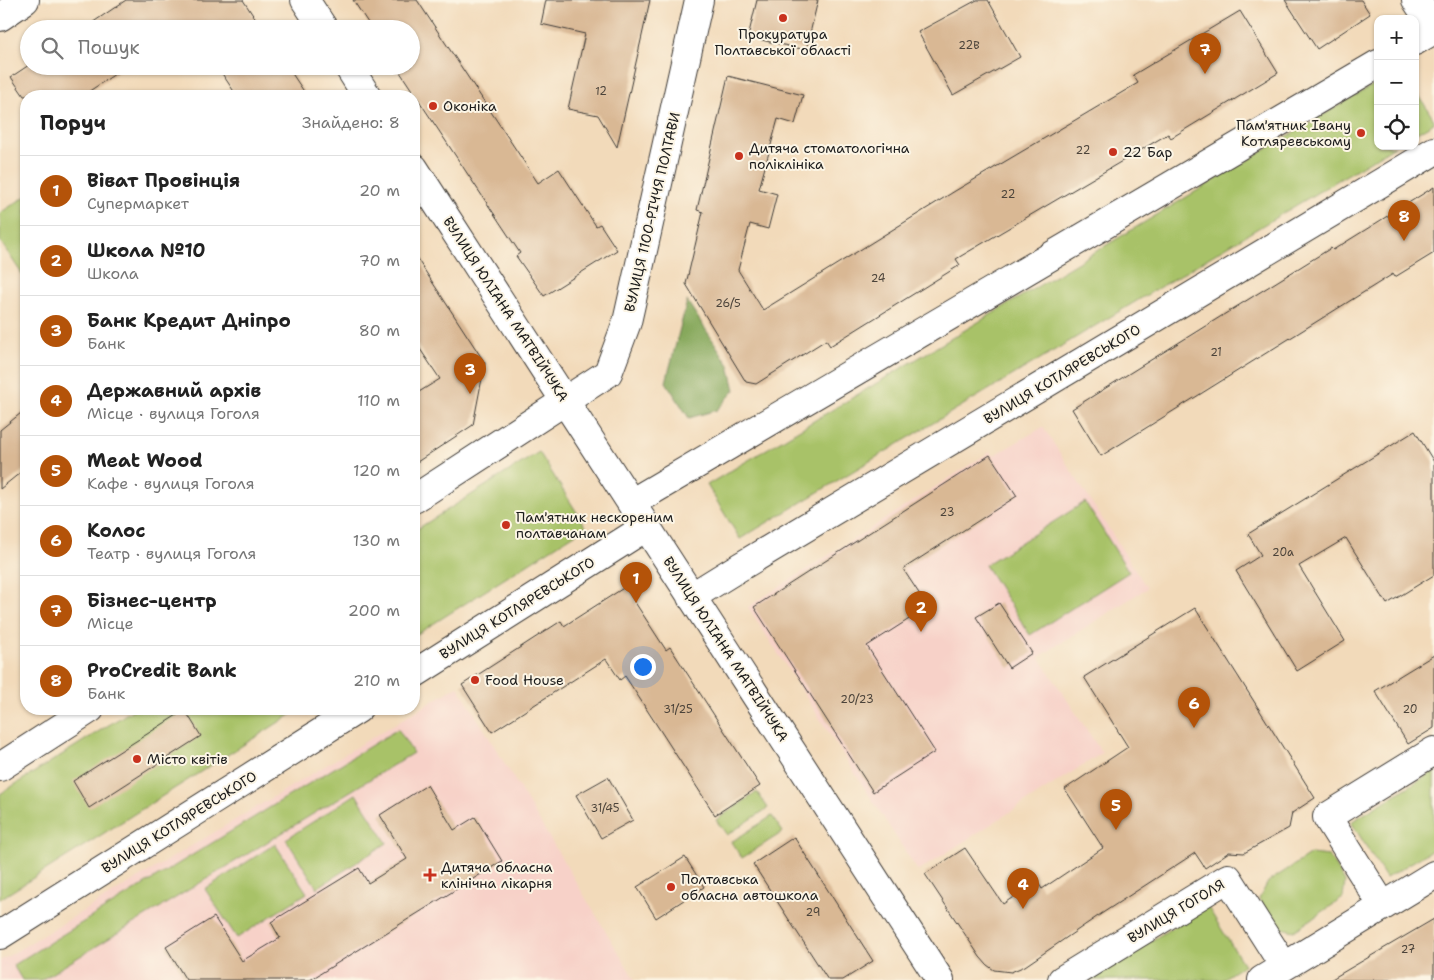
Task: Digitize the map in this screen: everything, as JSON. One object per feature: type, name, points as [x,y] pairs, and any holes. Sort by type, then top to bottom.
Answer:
[{"type":"street","points":[[0,17],[25,0]]},
{"type":"street","points":[[305,0],[318,20]]},
{"type":"street","name":"ВУЛИЦЯ 1100-РІЧЧЯ ПОЛТАВИ","points":[[565,400],[608,373],[627,322],[699,0]]},
{"type":"street","points":[[1416,0],[1434,29],[1419,38]]},
{"type":"street","points":[[631,502],[1374,66]]},
{"type":"street","points":[[354,75],[363,90]]},
{"type":"street","name":"ВУЛИЦЯ КОТЛЯРЕВСЬКОГО","points":[[691,597],[1434,151]]},
{"type":"street","name":"ВУЛИЦЯ ЮЛІАНА МАТВІЙЧУКА","points":[[420,177],[940,980]]},
{"type":"street","points":[[420,495],[565,400]]},
{"type":"street","name":"ВУЛИЦЯ КОТЛЯРЕВСЬКОГО","points":[[420,670],[646,527]]},
{"type":"street","points":[[0,767],[81,715]]},
{"type":"street","name":"ВУЛИЦЯ КОТЛЯРЕВСЬКОГО","points":[[0,935],[348,715]]},
{"type":"street","points":[[1383,906],[1327,817],[1434,751]]},
{"type":"street","name":"ВУЛИЦЯ ГОГОЛЯ","points":[[1062,980],[1228,878],[1273,973],[1434,874]]},
{"type":"shaded area","points":[[1043,427],[1147,588],[1039,657],[1102,753],[918,871],[748,607],[990,452],[993,456]]},
{"type":"shaded area","points":[[458,686],[635,980],[0,980],[0,961],[410,715],[420,715],[420,709]]},
{"type":"green space","points":[[1374,84],[1374,150],[1388,150],[740,539],[707,485]]},
{"type":"green space","points":[[1419,96],[1434,120],[1434,123],[1419,132]]},
{"type":"green space","points":[[20,200],[20,271],[0,241],[0,213]]},
{"type":"green space","points":[[687,301],[729,365],[735,390],[717,410],[689,418],[666,382]]},
{"type":"green space","points":[[539,452],[586,527],[420,632],[420,527]]},
{"type":"green space","points":[[1085,502],[1129,572],[1030,635],[985,565]]},
{"type":"green space","points":[[125,715],[291,715],[0,899],[0,794]]},
{"type":"green space","points":[[398,729],[413,753],[41,980],[22,980],[13,965]]},
{"type":"green space","points":[[1434,771],[1434,849],[1386,878],[1351,822]]},
{"type":"green space","points":[[757,792],[768,808],[727,835],[716,820]]},
{"type":"green space","points":[[356,794],[387,843],[317,888],[286,839]]},
{"type":"green space","points":[[772,816],[783,832],[742,858],[731,842]]},
{"type":"green space","points":[[275,844],[307,893],[237,938],[205,889]]},
{"type":"green space","points":[[1311,854],[1329,856],[1345,882],[1343,898],[1294,931],[1277,927],[1259,899],[1268,882]]},
{"type":"green space","points":[[1207,906],[1244,965],[1221,980],[1088,980]]},
{"type":"building","points":[[126,0],[243,0],[256,20],[96,20]]},
{"type":"building","points":[[353,0],[417,0],[538,183],[559,169],[596,226],[600,224],[617,250],[544,296],[516,256],[520,253],[420,102],[420,90],[412,90],[402,75],[420,75],[420,20],[366,20]]},
{"type":"building","points":[[546,0],[650,0],[617,147],[598,115],[568,109],[585,34],[541,24]]},
{"type":"building","name":"Прокуратура Полтавської області","points":[[757,0],[818,0],[806,50],[748,37]]},
{"type":"building","points":[[977,0],[988,0],[1020,57],[953,95],[918,32]]},
{"type":"building","points":[[1285,0],[1361,0],[1370,14],[1317,49]]},
{"type":"building","points":[[1240,11],[1278,73],[1171,138],[1168,134],[956,259],[960,265],[830,346],[826,340],[756,384],[746,382],[686,284],[703,212],[697,210],[728,76],[803,95],[795,124],[778,119],[759,189],[777,194],[768,229],[750,224],[738,270],[763,310],[955,191],[1138,83],[1133,75]]},
{"type":"building","points":[[20,71],[20,75],[114,75],[91,90],[20,90],[11,77]]},
{"type":"building","points":[[223,75],[293,75],[303,90],[233,90]]},
{"type":"building","points":[[1434,187],[1434,253],[1395,277],[1393,274],[1101,456],[1072,409],[1331,248],[1333,250]]},
{"type":"building","points":[[420,263],[485,363],[473,425],[420,460],[420,391],[440,379],[420,349]]},
{"type":"building","points":[[20,414],[20,473],[0,489],[0,430]]},
{"type":"building","points":[[1415,431],[1434,462],[1434,575],[1387,604],[1346,538],[1299,566],[1345,641],[1297,671],[1236,571],[1261,555],[1248,534]]},
{"type":"building","points":[[990,455],[1017,496],[903,569],[928,607],[867,646],[935,752],[873,792],[754,607]]},
{"type":"building","points":[[625,587],[666,650],[670,647],[760,786],[715,815],[625,676],[620,680],[606,659],[492,732],[462,685],[561,621],[564,626]]},
{"type":"building","points":[[999,603],[1032,653],[1009,668],[976,617]]},
{"type":"building","points":[[1195,608],[1315,798],[1292,813],[1289,828],[1244,853],[1229,852],[1205,868],[1195,853],[1025,966],[1011,972],[994,970],[980,957],[925,874],[965,848],[1003,904],[1037,881],[1042,889],[1103,848],[1065,789],[1128,747],[1084,677]]},
{"type":"building","points":[[1434,655],[1434,728],[1408,744],[1375,691]]},
{"type":"building","name":"Місто квітів","points":[[177,715],[188,715],[201,736],[89,808],[73,781]]},
{"type":"building","points":[[608,777],[633,820],[601,838],[576,795]]},
{"type":"building","name":"Дитяча обласна клінічна лікарня","points":[[427,785],[454,830],[475,817],[502,861],[310,980],[186,980],[166,947],[214,917],[242,961],[280,938],[271,922],[359,868],[368,883],[407,859],[380,815]]},
{"type":"building","points":[[794,837],[873,961],[843,980],[828,980],[753,864]]},
{"type":"building","name":"Полтавська обласна автошкола","points":[[685,857],[704,887],[656,918],[637,887]]},
{"type":"building","points":[[1434,919],[1434,980],[1330,980]]},
{"type":"place","name":"Прокуратура Полтавської області","points":[[783,18]]},
{"type":"place","name":"Бізнес-центр","points":[[1205,74]]},
{"type":"place","name":"Оконіка","points":[[433,106]]},
{"type":"place","name":"Пам'ятник Івану Котляревському","points":[[1361,133]]},
{"type":"place","name":"22 Бар","points":[[1113,152]]},
{"type":"place","name":"Дитяча стоматологічна поліклініка","points":[[739,156]]},
{"type":"place","name":"ProCredit Bank","points":[[1404,241]]},
{"type":"place","name":"Банк Кредит Дніпро","points":[[470,394]]},
{"type":"place","name":"Пам'ятник нескореним полтавчанам","points":[[506,525]]},
{"type":"place","name":"Віват Провінція","points":[[636,603]]},
{"type":"place","name":"Школа №10","points":[[921,632]]},
{"type":"place","name":"Food House","points":[[475,680]]},
{"type":"place","name":"Колос","points":[[1194,728]]},
{"type":"place","name":"Місто квітів","points":[[137,759]]},
{"type":"place","name":"Meat Wood","points":[[1116,830]]},
{"type":"place","name":"Дитяча обласна клінічна лікарня","points":[[430,875]]},
{"type":"place","name":"Полтавська обласна автошкола","points":[[671,887]]},
{"type":"place","name":"Державний архів","points":[[1023,909]]}]
